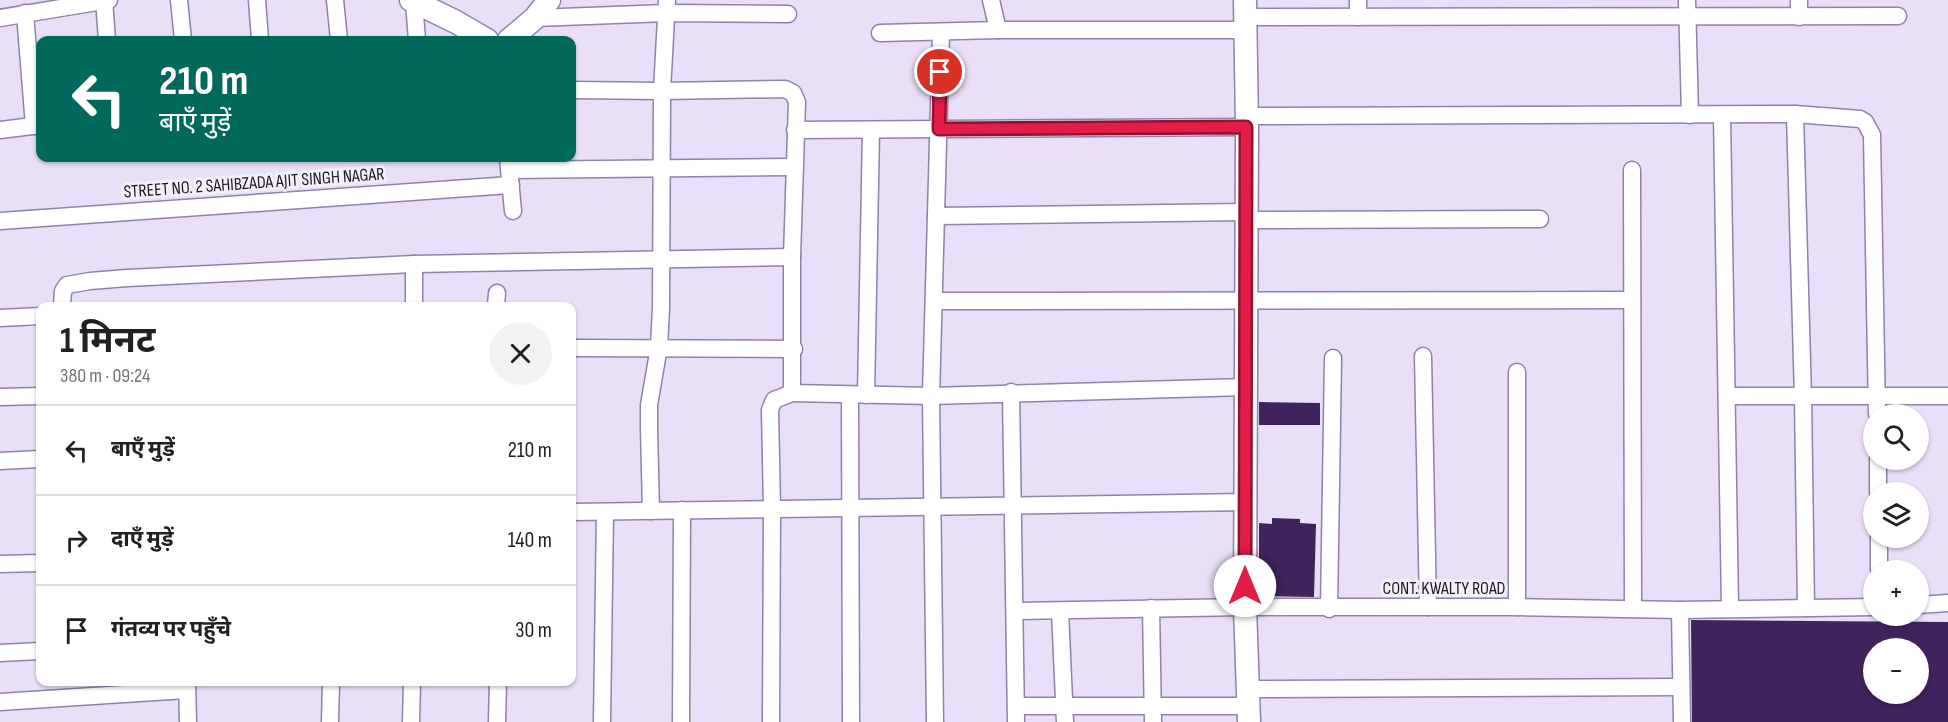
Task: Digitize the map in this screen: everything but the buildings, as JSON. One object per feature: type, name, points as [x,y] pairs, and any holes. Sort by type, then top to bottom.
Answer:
[{"type":"street","points":[[0,18],[105,0],[107,36]]},
{"type":"street","points":[[179,0],[183,36]]},
{"type":"street","points":[[258,0],[260,36]]},
{"type":"street","points":[[335,0],[339,36]]},
{"type":"street","points":[[514,36],[535,18],[549,0]]},
{"type":"street","points":[[991,0],[998,30]]},
{"type":"street","points":[[1610,0],[1610,17]]},
{"type":"street","points":[[412,1],[416,36]]},
{"type":"street","points":[[412,1],[480,36]]},
{"type":"street","points":[[535,18],[667,7],[788,14]]},
{"type":"street","points":[[651,511],[649,405],[659,347],[662,308],[662,91],[667,7]]},
{"type":"street","points":[[879,33],[941,33],[1358,8],[1549,8],[1610,17],[1687,8],[1799,8],[1898,16]]},
{"type":"street","points":[[1687,8],[1690,115]]},
{"type":"street","points":[[25,13],[36,117]]},
{"type":"street","points":[[1245,16],[1245,607],[1249,706]]},
{"type":"street","points":[[934,722],[931,396],[941,33]]},
{"type":"street","points":[[576,90],[785,89],[793,93],[797,102],[792,257],[794,349],[792,393]]},
{"type":"street","points":[[795,130],[1690,115],[1795,114],[1854,117],[1865,122],[1872,135],[1877,404]]},
{"type":"street","points":[[1795,114],[1806,608]]},
{"type":"street","points":[[1722,115],[1730,608]]},
{"type":"street","points":[[0,130],[36,126]]},
{"type":"street","points":[[851,722],[849,507],[858,395],[871,130]]},
{"type":"street","name":"STREET NO. 2 SAHIBZADA AJIT SINGH NAGAR","points":[[0,221],[510,171],[795,167]]},
{"type":"street","points":[[1632,170],[1633,609]]},
{"type":"street","points":[[510,171],[513,211]]},
{"type":"street","points":[[936,216],[1540,219]]},
{"type":"street","points":[[62,302],[66,285],[90,281],[414,264],[792,257]]},
{"type":"street","points":[[414,264],[414,302]]},
{"type":"street","points":[[934,301],[1632,300]]},
{"type":"street","points":[[1,318],[36,316]]},
{"type":"street","points":[[576,348],[794,349]]},
{"type":"street","points":[[1423,356],[1428,607]]},
{"type":"street","points":[[1329,609],[1334,358]]},
{"type":"street","points":[[1517,372],[1517,607]]},
{"type":"street","points":[[771,722],[770,410],[774,400],[792,393],[931,396],[1246,387]]},
{"type":"street","points":[[1011,392],[1016,714],[1065,714],[1152,704],[1249,706],[1681,687]]},
{"type":"street","points":[[0,397],[36,396]]},
{"type":"street","points":[[1728,396],[1948,396]]},
{"type":"street","points":[[0,461],[36,459]]},
{"type":"street","points":[[576,512],[1246,502]]},
{"type":"street","points":[[681,722],[682,510]]},
{"type":"street","points":[[602,722],[605,512]]},
{"type":"street","points":[[0,564],[36,563]]},
{"type":"street","points":[[1929,604],[1948,603]]},
{"type":"street","name":"CONT. KWALTY ROAD","points":[[1015,611],[1245,607],[1329,609],[1517,607],[1680,610],[1863,607]]},
{"type":"street","points":[[1151,608],[1153,722]]},
{"type":"street","points":[[1680,610],[1682,722]]},
{"type":"street","points":[[1060,611],[1065,714]]},
{"type":"street","points":[[0,653],[36,651]]},
{"type":"street","points":[[0,702],[186,686],[188,722]]},
{"type":"street","points":[[330,722],[331,686]]},
{"type":"street","points":[[411,722],[412,686]]},
{"type":"street","points":[[497,722],[498,686]]},
{"type":"route","points":[[940,72],[939,129],[1246,127],[1245,586]]}]
